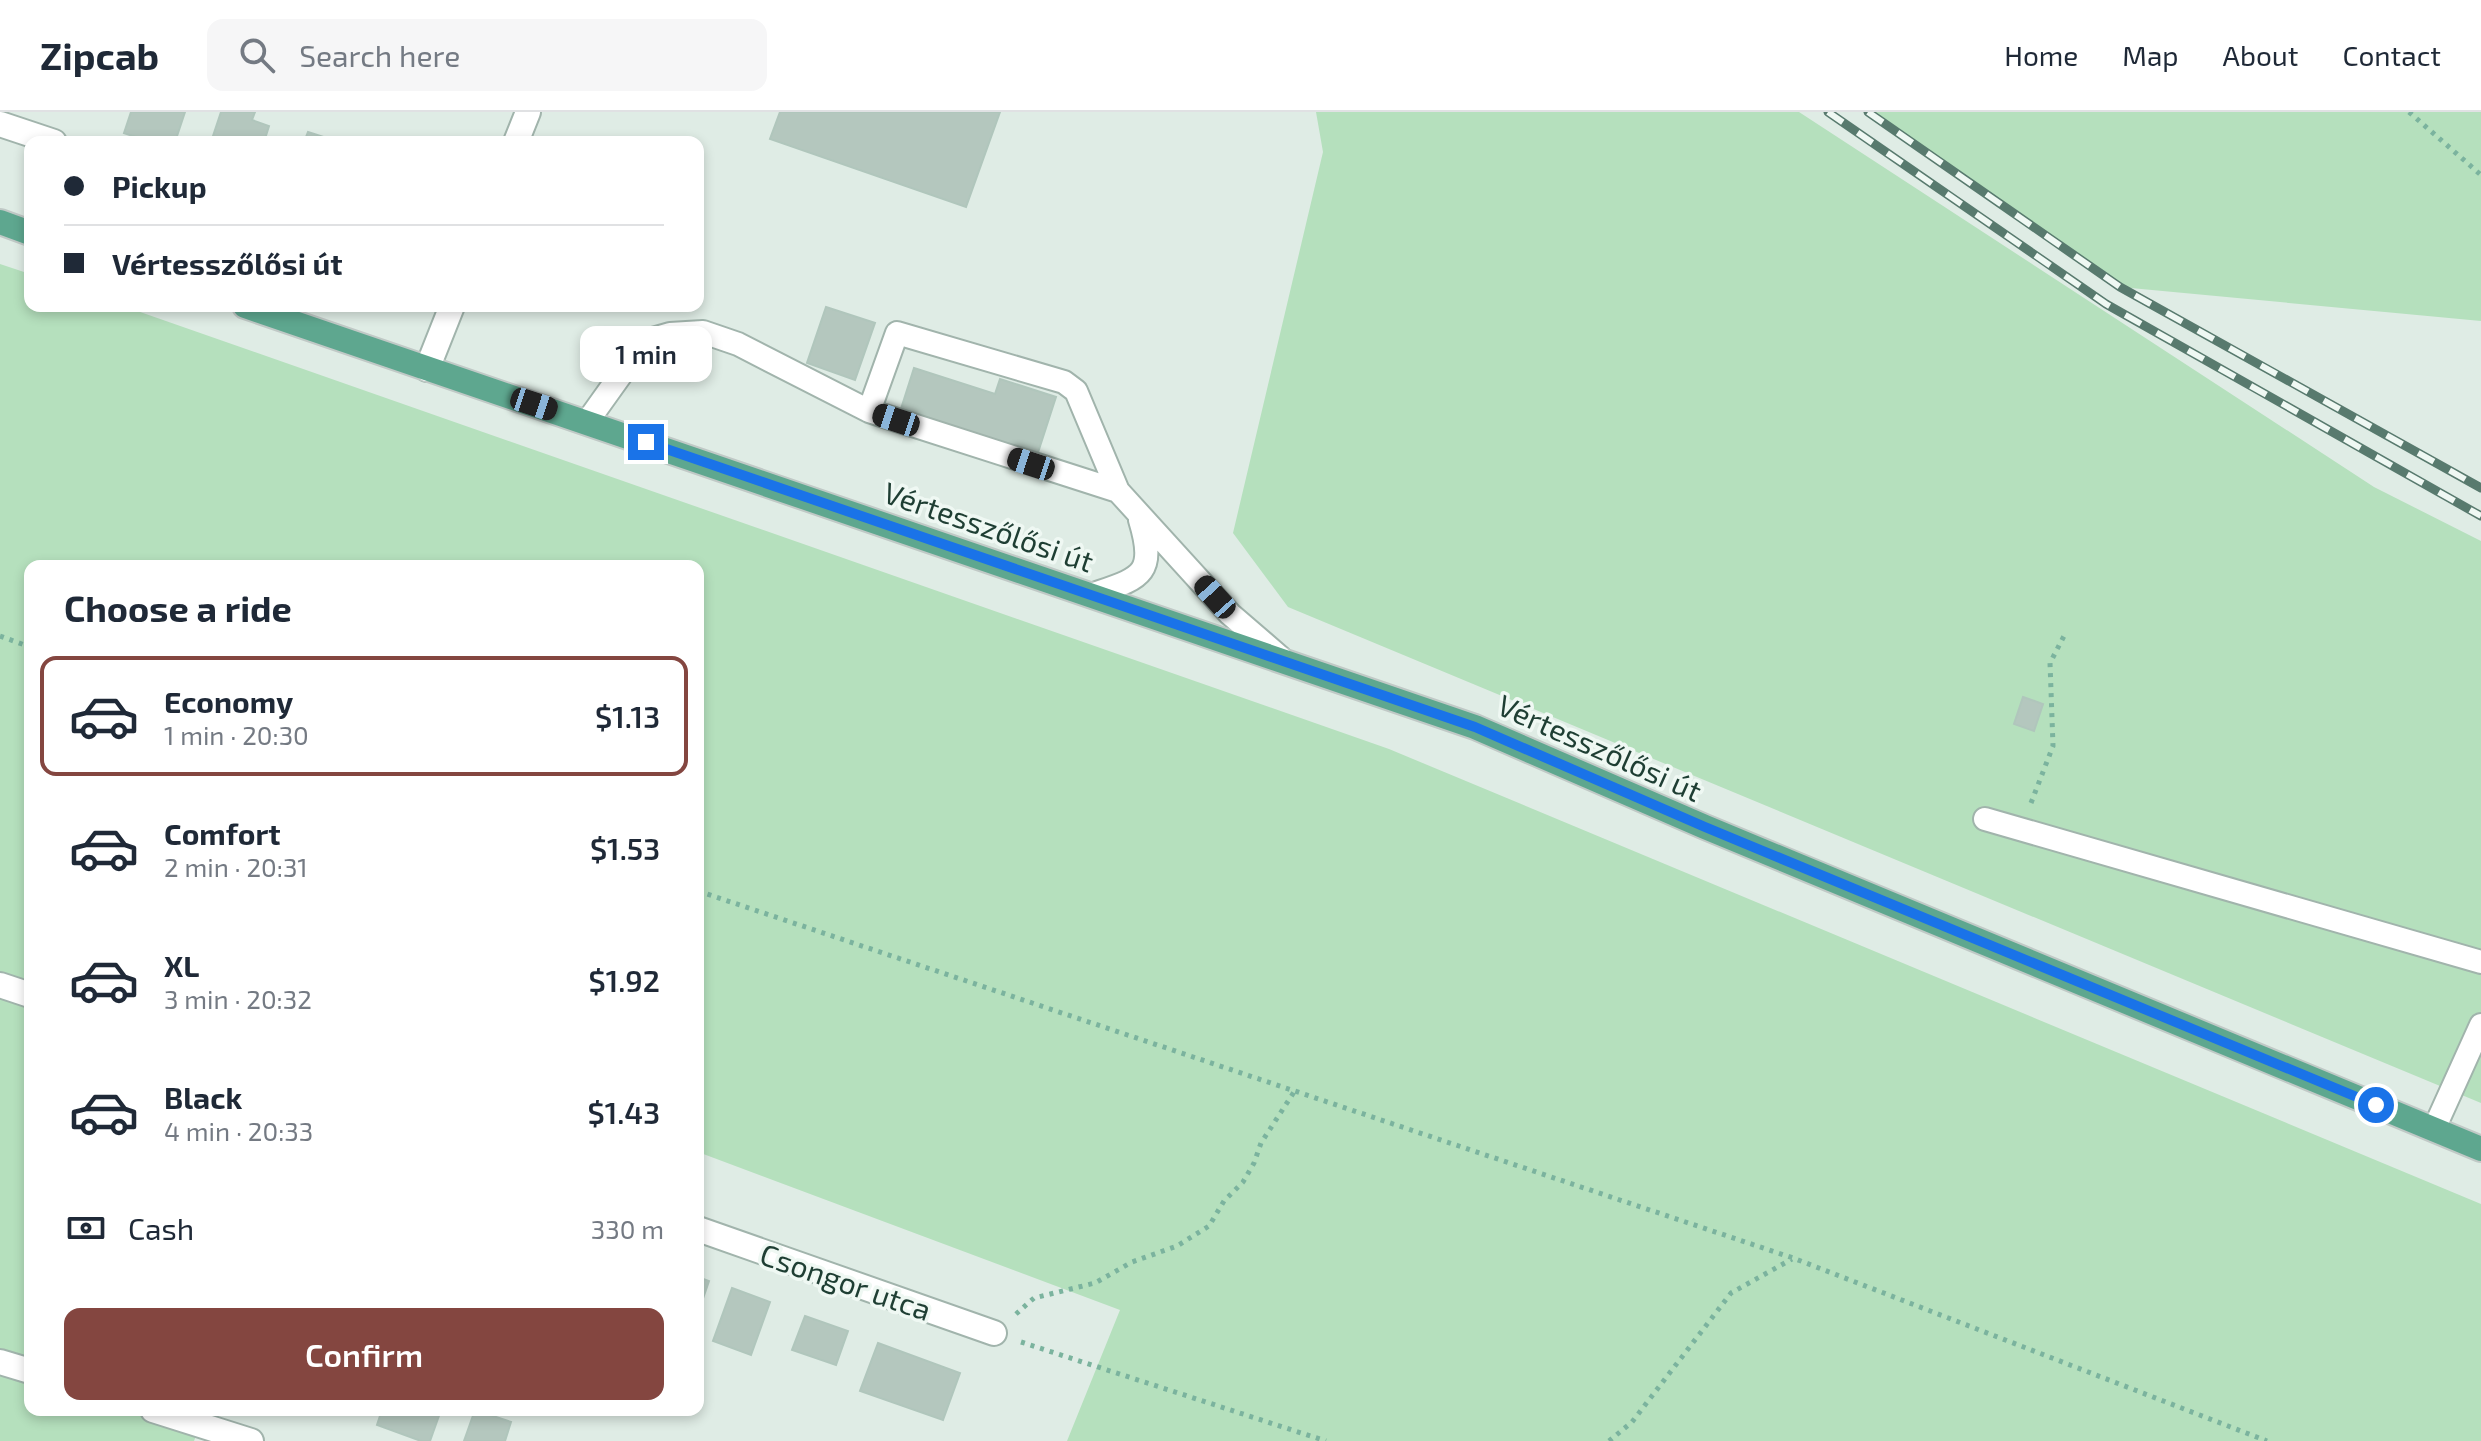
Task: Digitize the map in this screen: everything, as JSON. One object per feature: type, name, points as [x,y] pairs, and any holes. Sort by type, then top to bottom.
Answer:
[{"type":"main road","points":[[0,222],[24,231]]},
{"type":"main road","name":"Vértesszőlősi út","points":[[262,312],[1281,658],[1475,727],[1705,827],[2481,1149]]},
{"type":"street","points":[[518,136],[528,112]]},
{"type":"street","points":[[0,124],[36,136]]},
{"type":"street","points":[[427,369],[450,312]]},
{"type":"street","points":[[0,985],[24,993]]},
{"type":"street","name":"Csongor utca","points":[[704,1231],[994,1333]]},
{"type":"street","points":[[0,1362],[24,1369]]},
{"type":"street","points":[[172,1416],[251,1441]]},
{"type":"lane","points":[[587,422],[649,340],[703,332],[738,344],[869,411],[1118,491]]},
{"type":"lane","points":[[869,411],[897,333],[1064,382],[1076,391],[1118,491],[1230,614],[1281,658]]},
{"type":"lane","points":[[1091,595],[1132,580],[1145,567],[1148,547],[1139,515]]},
{"type":"lane","points":[[1985,819],[2481,962]]},
{"type":"lane","points":[[2434,1129],[2481,1025]]},
{"type":"path","points":[[2409,112],[2481,175]]},
{"type":"path","points":[[2021,830],[2053,746],[2050,663],[2065,634]]},
{"type":"path","points":[[0,636],[24,645]]},
{"type":"path","points":[[704,893],[1793,1258],[2267,1441]]},
{"type":"path","points":[[994,1333],[1034,1298],[1095,1283],[1132,1262],[1177,1246],[1209,1226],[1224,1201],[1243,1182],[1261,1143],[1294,1092]]},
{"type":"path","points":[[1609,1441],[1632,1422],[1731,1293],[1793,1258]]},
{"type":"path","points":[[994,1333],[1326,1441]]},
{"type":"green space","points":[[1316,112],[1799,112],[2374,487],[2481,541],[2481,1103],[1288,607],[1233,533],[1323,152]]},
{"type":"green space","points":[[1868,112],[2481,112],[2481,321],[2120,287]]},
{"type":"green space","points":[[0,264],[24,272],[24,312],[140,312],[1389,749],[2481,1204],[2481,1441],[1067,1441],[1120,1310],[704,1154],[704,560],[24,560],[24,1416],[204,1416],[194,1441],[0,1441]]},
{"type":"building","points":[[131,112],[185,112],[177,136],[133,136],[124,133]]},
{"type":"building","points":[[221,112],[255,112],[252,120],[269,126],[266,136],[213,136]]},
{"type":"building","points":[[780,112],[1000,112],[966,207],[770,139]]},
{"type":"building","points":[[826,307],[875,323],[855,380],[807,363]]},
{"type":"building","points":[[914,368],[995,394],[1000,379],[1056,397],[1031,474],[900,412]]},
{"type":"building","points":[[2023,697],[2043,704],[2034,731],[2014,724]]},
{"type":"building","points":[[704,1279],[709,1281],[704,1296]]},
{"type":"building","points":[[732,1288],[770,1302],[751,1355],[713,1341]]},
{"type":"building","points":[[805,1316],[848,1331],[836,1365],[792,1350]]},
{"type":"building","points":[[878,1343],[960,1373],[943,1420],[860,1391]]},
{"type":"building","points":[[380,1416],[439,1416],[430,1441],[421,1441],[377,1425]]},
{"type":"building","points":[[473,1416],[493,1416],[511,1422],[505,1441],[464,1441]]},
{"type":"railway","points":[[1828,112],[2106,304],[2481,516]]},
{"type":"railway","points":[[1868,112],[2120,287],[2481,488]]},
{"type":"route","points":[[646,442],[1475,727],[1705,827],[2376,1105]]}]
